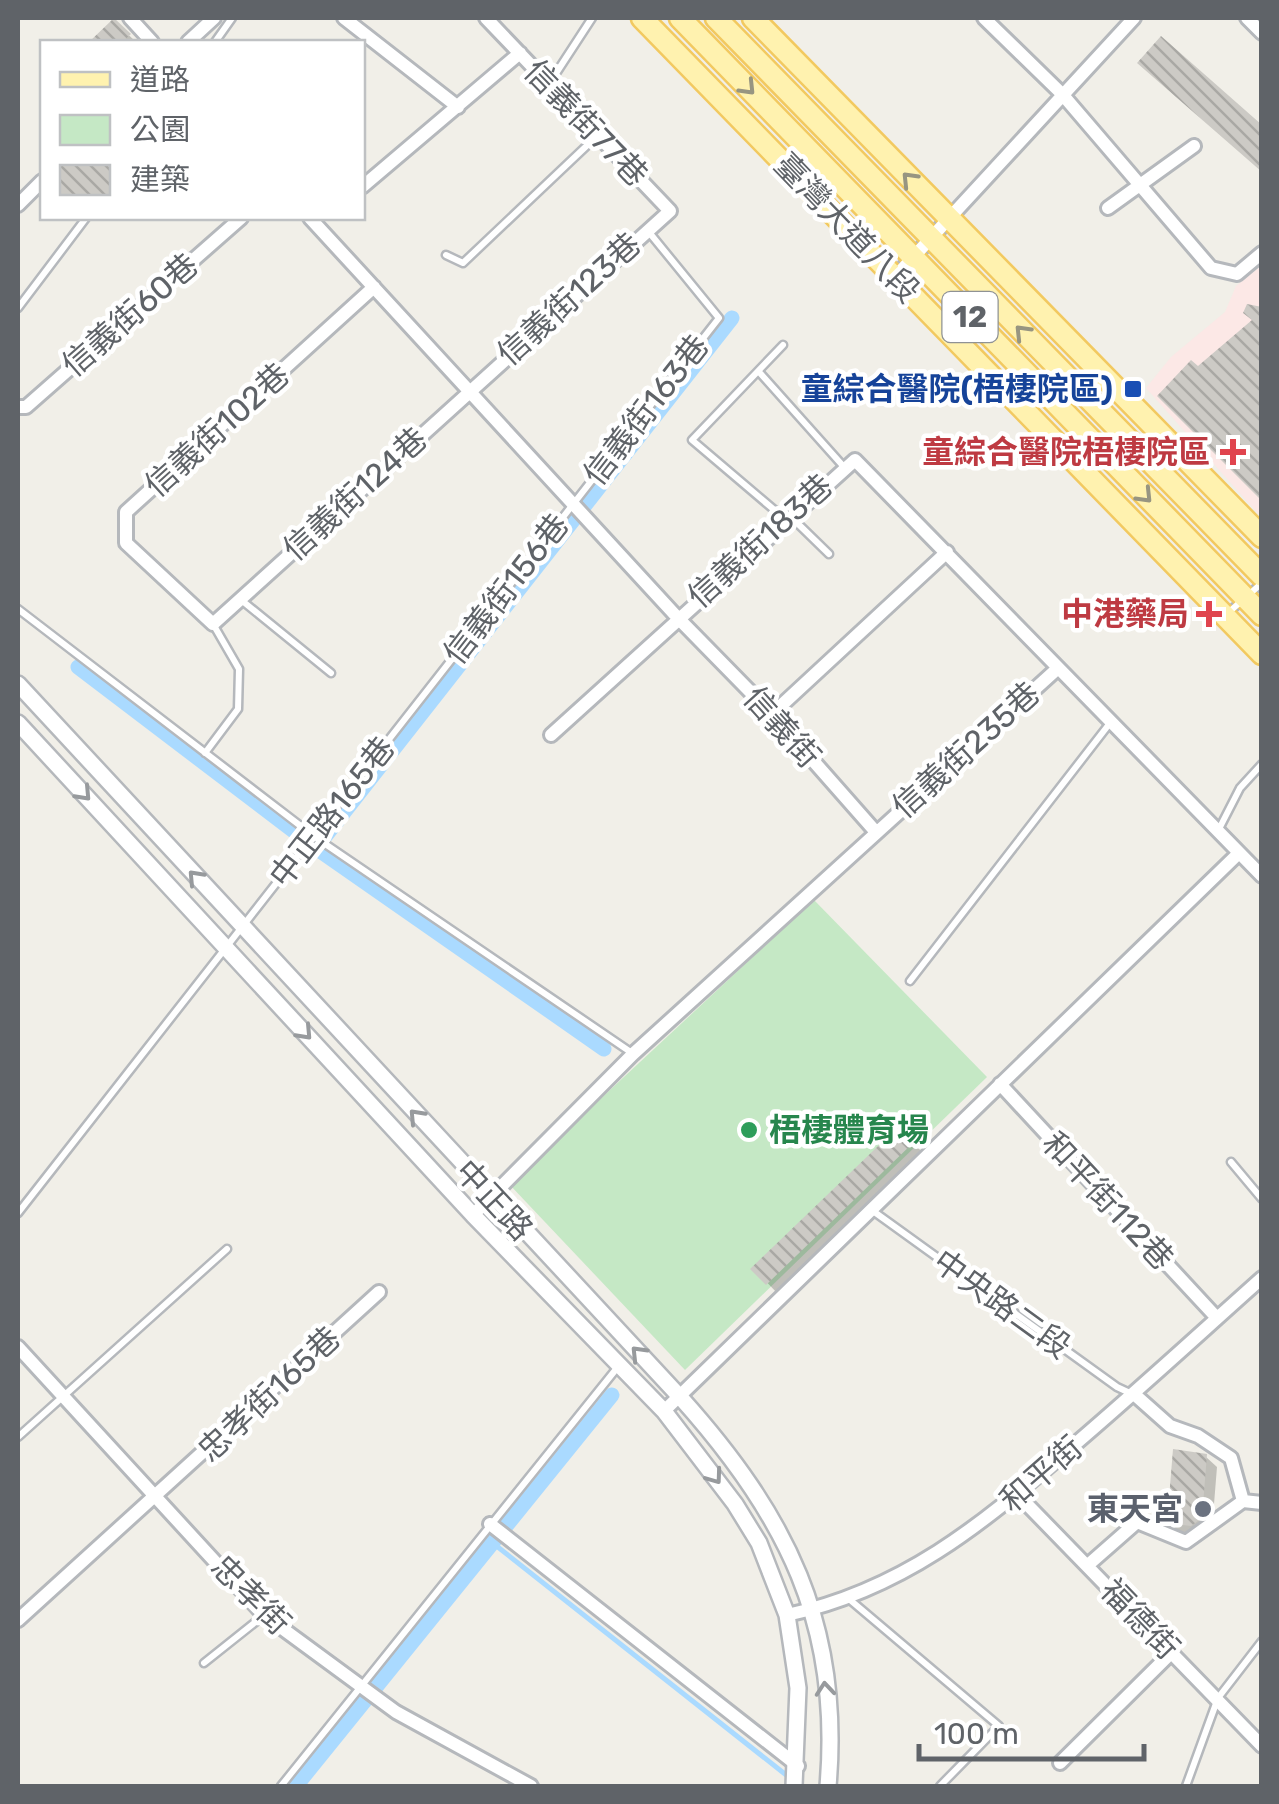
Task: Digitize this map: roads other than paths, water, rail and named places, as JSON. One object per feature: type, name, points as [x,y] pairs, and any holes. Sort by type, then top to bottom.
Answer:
[{"type":"main road","name":"臺灣大道八段","points":[[642,18],[1262,654]]},
{"type":"main road","name":"臺灣大道八段","points":[[680,18],[1262,615]]},
{"type":"main road","name":"臺灣大道八段","points":[[716,18],[1262,580]]},
{"type":"main road","name":"12","points":[[753,18],[1262,538]]},
{"type":"street","points":[[130,18],[150,40]]},
{"type":"street","points":[[190,40],[214,18]]},
{"type":"street","points":[[344,18],[458,107]]},
{"type":"street","points":[[486,18],[520,53]]},
{"type":"street","points":[[984,18],[1062,94],[1211,268],[1237,274],[1262,252]]},
{"type":"street","points":[[895,277],[1134,18]]},
{"type":"street","points":[[1247,18],[1262,33]]},
{"type":"street","name":"信義街77巷","points":[[365,184],[520,53],[670,211]]},
{"type":"street","points":[[1108,208],[1194,146]]},
{"type":"street","points":[[18,205],[40,183]]},
{"type":"street","name":"信義街123巷","points":[[470,389],[670,211]]},
{"type":"street","name":"信義街60巷","points":[[18,407],[26,407],[239,220]]},
{"type":"street","name":"信義街","points":[[318,220],[374,287],[677,617],[772,714],[875,831]]},
{"type":"street","name":"信義街102巷","points":[[213,624],[126,544],[126,512],[374,287]]},
{"type":"street","name":"信義街124巷","points":[[213,624],[470,389]]},
{"type":"street","name":"信義街183巷","points":[[551,735],[787,517],[855,460],[947,552]]},
{"type":"street","points":[[772,714],[947,552],[1216,834],[1262,876]]},
{"type":"street","name":"信義街235巷","points":[[875,831],[1058,669]]},
{"type":"street","name":"中正路","points":[[18,684],[491,1198],[682,1398],[763,1498],[814,1609],[831,1754],[828,1786]]},
{"type":"street","name":"中正路","points":[[18,723],[617,1368],[664,1411],[760,1543],[787,1615],[798,1688],[798,1766],[794,1786]]},
{"type":"street","points":[[474,1215],[633,1054],[875,831]]},
{"type":"street","points":[[664,1411],[682,1398],[1240,853]]},
{"type":"street","name":"和平街112巷","points":[[1000,1084],[1216,1318]]},
{"type":"street","name":"和平街","points":[[787,1615],[850,1599],[942,1550],[985,1522],[1262,1278]]},
{"type":"street","name":"忠孝街165巷","points":[[18,1620],[158,1497],[379,1292]]},
{"type":"street","name":"忠孝街","points":[[18,1347],[264,1615],[396,1712],[531,1786]]},
{"type":"street","points":[[1134,1394],[1170,1426],[1198,1436],[1231,1458],[1243,1500]]},
{"type":"street","name":"福德街","points":[[1017,1494],[1262,1746]]},
{"type":"street","points":[[1088,1565],[1137,1522],[1186,1542],[1243,1500],[1262,1504]]},
{"type":"street","points":[[490,1524],[798,1766]]},
{"type":"street","points":[[1060,1763],[1172,1652]]},
{"type":"lane","points":[[216,40],[232,18]]},
{"type":"lane","points":[[549,84],[592,18]]},
{"type":"lane","points":[[446,255],[463,262],[598,135]]},
{"type":"lane","points":[[18,308],[84,220]]},
{"type":"lane","name":"信義街163巷","points":[[574,502],[718,318],[646,229]]},
{"type":"lane","points":[[783,345],[760,374],[692,440],[828,554]]},
{"type":"lane","name":"信義街183巷","points":[[760,374],[844,467]]},
{"type":"lane","name":"信義街156巷","points":[[437,676],[574,502]]},
{"type":"lane","points":[[1224,616],[1262,580]]},
{"type":"lane","points":[[240,599],[331,673]]},
{"type":"lane","points":[[18,609],[314,838],[633,1054]]},
{"type":"lane","points":[[205,753],[238,710],[238,669],[213,624]]},
{"type":"lane","name":"中正路165巷","points":[[18,1214],[437,676]]},
{"type":"lane","points":[[910,981],[1110,723]]},
{"type":"lane","points":[[1216,834],[1240,788],[1262,764]]},
{"type":"lane","points":[[1231,1162],[1262,1199]]},
{"type":"lane","name":"中央路二段","points":[[872,1210],[1116,1387],[1134,1394]]},
{"type":"lane","points":[[18,1436],[227,1249]]},
{"type":"lane","points":[[281,1786],[617,1368]]},
{"type":"lane","points":[[850,1599],[1000,1726],[940,1786]]},
{"type":"lane","points":[[204,1663],[264,1615]]},
{"type":"lane","points":[[1186,1786],[1218,1698],[1262,1641]]},
{"type":"waterway","points":[[316,848],[732,318]]},
{"type":"waterway","points":[[78,667],[316,848],[604,1049]]},
{"type":"waterway","points":[[296,1786],[612,1395]]},
{"type":"waterway","points":[[494,1544],[790,1778]]},
{"type":"place","name":"童綜合醫院(梧棲院區)","points":[[1133,389]]},
{"type":"place","name":"童綜合醫院梧棲院區","points":[[1233,452]]},
{"type":"place","name":"中港藥局","points":[[1209,614]]},
{"type":"place","name":"梧棲體育場","points":[[749,1130]]},
{"type":"place","name":"東天宮","points":[[1203,1509]]}]
